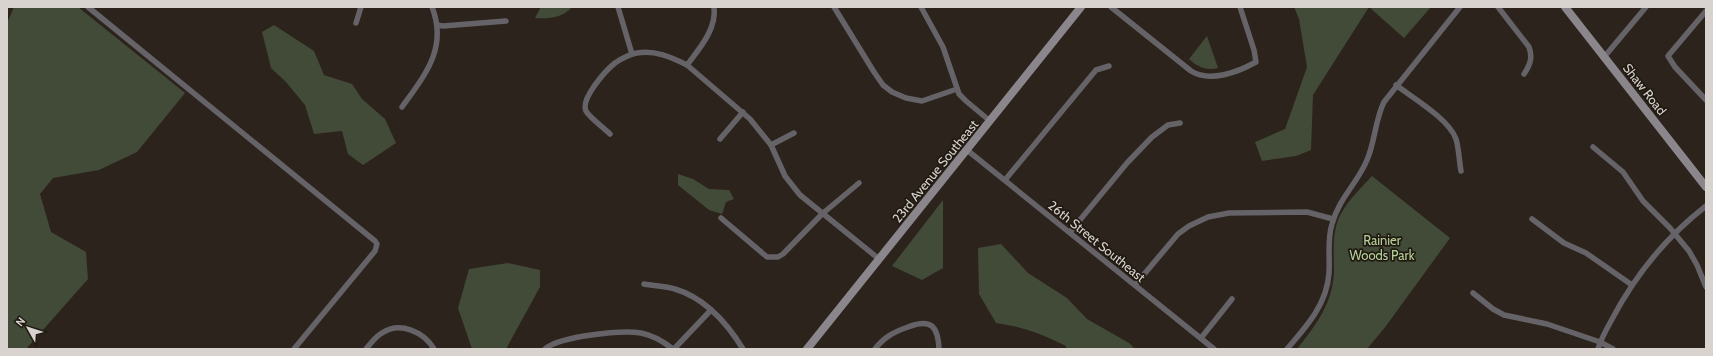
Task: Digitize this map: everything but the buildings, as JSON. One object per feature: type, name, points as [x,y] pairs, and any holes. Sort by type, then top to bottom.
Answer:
[{"type":"street","points":[[88,7],[376,241],[377,244],[375,251],[294,349]]},
{"type":"street","points":[[356,23],[362,7]]},
{"type":"street","points":[[402,106],[432,61],[438,31],[432,7]]},
{"type":"street","points":[[618,7],[632,54]]},
{"type":"street","points":[[686,65],[708,33],[714,17],[714,7]]},
{"type":"street","points":[[834,7],[874,72],[883,85],[892,92],[906,98],[922,101],[958,89]]},
{"type":"street","points":[[921,7],[943,48],[958,89],[966,101],[990,121]]},
{"type":"street","name":"23rd Avenue Southeast","points":[[807,349],[1081,7]]},
{"type":"street","points":[[1111,7],[1191,70],[1201,76],[1214,77],[1256,62],[1254,50],[1240,7]]},
{"type":"street","points":[[1288,349],[1314,317],[1326,292],[1329,272],[1330,232],[1333,219],[1340,201],[1362,172],[1368,158],[1379,111],[1396,85],[1460,7]]},
{"type":"street","points":[[1498,7],[1529,47],[1532,54],[1531,61],[1524,74]]},
{"type":"street","name":"Shaw Road","points":[[1565,7],[1605,56],[1706,187]]},
{"type":"street","points":[[1605,56],[1646,7]]},
{"type":"street","points":[[1706,11],[1668,56],[1675,67],[1706,100]]},
{"type":"street","points":[[437,25],[443,26],[506,21]]},
{"type":"street","points":[[610,134],[586,112],[584,105],[586,97],[614,64],[632,54],[645,52],[659,53],[686,65],[750,119],[771,145],[782,170],[789,182],[800,195],[879,259]]},
{"type":"street","points":[[1005,180],[1096,70],[1109,66]]},
{"type":"street","points":[[1396,85],[1442,120],[1451,130],[1456,140],[1461,170]]},
{"type":"street","points":[[720,139],[743,112]]},
{"type":"street","points":[[1070,232],[1127,163],[1152,137],[1168,125],[1180,123]]},
{"type":"street","points":[[771,145],[794,133]]},
{"type":"street","points":[[1593,147],[1623,172],[1643,201],[1675,234],[1689,251],[1697,265],[1706,287]]},
{"type":"street","name":"26th Street Southeast","points":[[967,150],[1214,349]]},
{"type":"street","points":[[721,218],[760,252],[767,257],[774,258],[783,254],[822,214],[859,183]]},
{"type":"street","points":[[1598,349],[1600,342],[1632,285],[1648,264],[1675,234],[1706,206]]},
{"type":"street","points":[[1135,285],[1178,234],[1189,226],[1208,217],[1229,213],[1307,212],[1333,219]]},
{"type":"street","points":[[1532,219],[1564,243],[1586,253],[1632,285]]},
{"type":"street","points":[[644,284],[678,290],[696,299],[711,310],[735,336],[743,349]]},
{"type":"street","points":[[1473,293],[1504,315],[1547,324],[1600,342],[1613,349]]},
{"type":"street","points":[[1201,338],[1232,299]]},
{"type":"street","points":[[545,349],[554,343],[571,338],[632,332],[644,334],[657,339],[674,349],[711,310]]},
{"type":"street","points":[[875,349],[890,334],[917,323],[926,323],[936,330],[939,349]]},
{"type":"street","points":[[366,349],[382,332],[397,328],[405,328],[417,333],[428,341],[434,349]]},
{"type":"green space","points":[[14,7],[78,7],[185,93],[137,152],[99,170],[53,178],[40,194],[51,232],[86,252],[88,279],[26,349],[7,349],[7,23]]},
{"type":"green space","points":[[541,7],[572,7],[560,16],[535,18]]},
{"type":"green space","points":[[1294,7],[1369,7],[1313,95],[1311,150],[1296,156],[1262,161],[1255,142],[1285,129],[1307,67],[1299,19]]},
{"type":"green space","points":[[1369,7],[1431,7],[1404,38]]},
{"type":"green space","points":[[274,25],[314,51],[324,75],[352,84],[362,99],[385,119],[396,143],[363,165],[348,154],[342,131],[314,134],[305,105],[286,82],[271,68],[262,32]]},
{"type":"green space","points":[[1207,36],[1218,68],[1202,68],[1189,59]]},
{"type":"green space","points":[[678,174],[693,179],[709,189],[729,190],[734,199],[726,202],[722,214],[709,210],[678,185]]},
{"type":"green space","name":"Rainier Woods Park","points":[[1372,176],[1450,238],[1386,326],[1367,349],[1297,349],[1317,322],[1327,303],[1333,283],[1334,239],[1338,220],[1349,202]]},
{"type":"green space","points":[[943,200],[943,268],[922,280],[892,266]]},
{"type":"green space","points":[[1001,244],[1028,273],[1067,298],[1087,319],[1129,343],[1135,349],[1066,349],[1066,346],[1024,329],[996,323],[979,294],[978,248]]},
{"type":"green space","points":[[508,263],[540,270],[540,287],[506,349],[472,349],[458,308],[469,269]]}]
